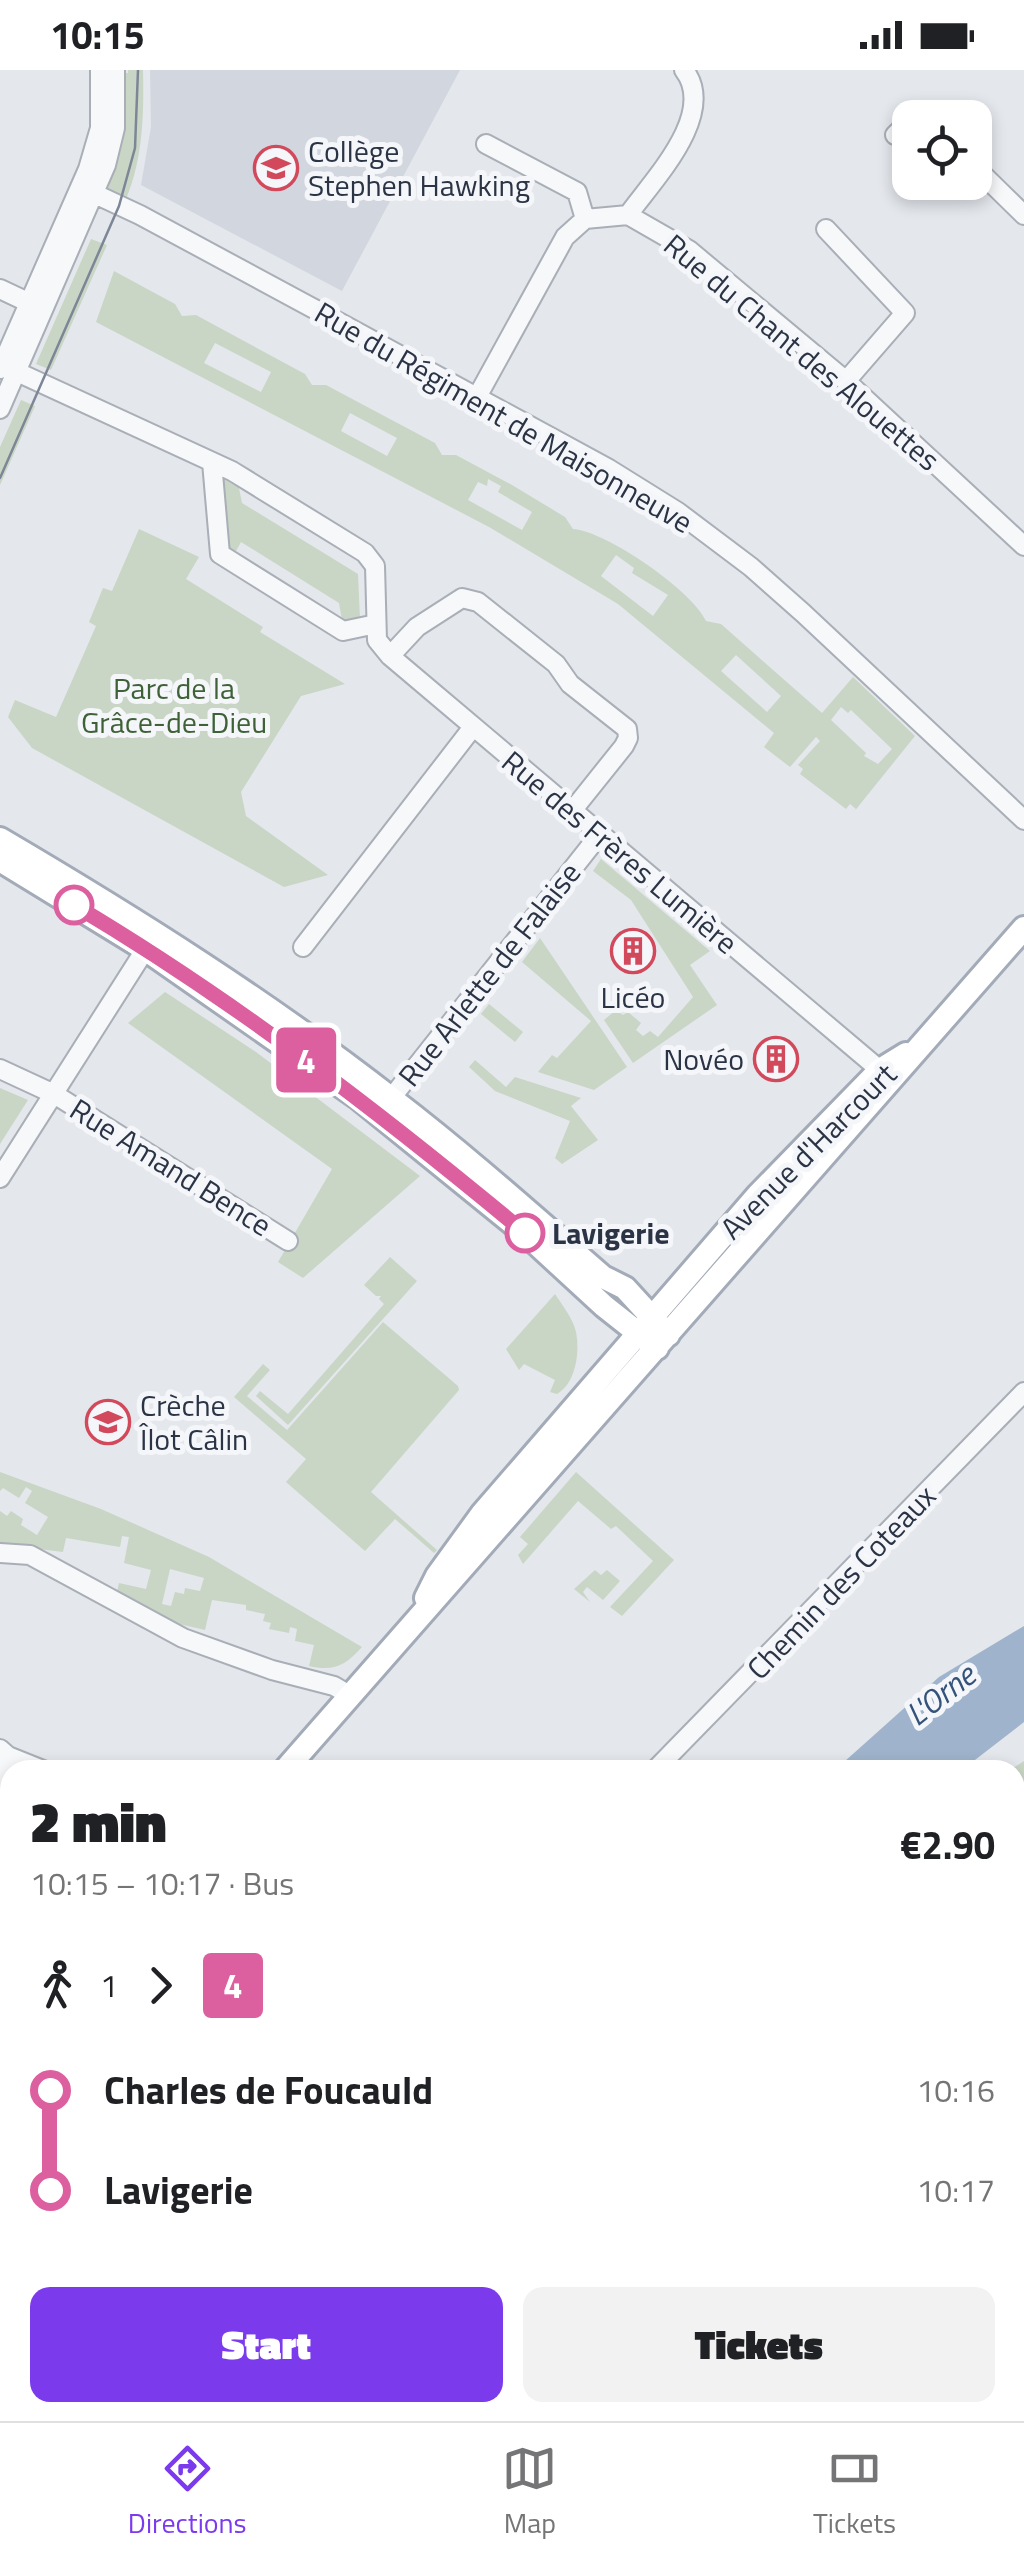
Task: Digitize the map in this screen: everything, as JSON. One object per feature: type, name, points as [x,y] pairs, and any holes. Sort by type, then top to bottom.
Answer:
[{"type":"main road","points":[[0,838],[150,941]]},
{"type":"main road","points":[[0,860],[279,1016],[537,1232],[627,1290],[654,1333]]},
{"type":"main road","points":[[918,1047],[1024,928]]},
{"type":"main road","name":"Avenue d'Harcourt","points":[[654,1333],[758,1195],[880,1070],[918,1047]]},
{"type":"main road","name":"Avenue d'Harcourt","points":[[295,1760],[417,1616],[437,1576],[471,1528],[908,1063],[918,1047]]},
{"type":"street","points":[[477,398],[565,237],[586,219],[628,216],[690,128],[691,79],[684,70]]},
{"type":"street","points":[[0,409],[6,369],[115,128],[108,71]]},
{"type":"street","points":[[486,144],[577,192],[586,219]]},
{"type":"street","points":[[992,183],[1024,214]]},
{"type":"street","name":"Rue du Régiment de Maisonneuve","points":[[87,191],[214,254],[619,475],[720,542],[803,612],[1024,820]]},
{"type":"street","name":"Rue du Chant des Alouettes","points":[[628,216],[688,250],[846,381],[1024,546]]},
{"type":"street","points":[[826,229],[905,313],[846,381]]},
{"type":"street","points":[[0,290],[36,306]]},
{"type":"street","name":"Rue des Frères Lumière","points":[[6,369],[212,462],[365,553],[375,566],[376,640],[390,656],[880,1070]]},
{"type":"street","points":[[212,462],[220,554],[342,631],[376,624]]},
{"type":"street","points":[[390,656],[416,627],[462,598],[478,602],[556,664],[570,684],[628,729],[628,738],[615,759],[572,811]]},
{"type":"street","points":[[303,947],[473,727]]},
{"type":"street","name":"Rue Arlette de Falaise","points":[[385,1106],[600,834]]},
{"type":"street","points":[[0,1178],[150,941]]},
{"type":"street","name":"Rue Amand Bence","points":[[0,1069],[54,1094],[288,1241]]},
{"type":"street","name":"Chemin des Coteaux","points":[[665,1760],[1024,1392]]},
{"type":"street","points":[[0,1553],[30,1555],[183,1638],[272,1670],[334,1686],[350,1696]]},
{"type":"shaded area","name":"Collège Stephen Hawking","points":[[150,70],[460,70],[342,291],[141,185],[151,127]]},
{"type":"green space","points":[[143,70],[143,103],[139,154],[125,201],[102,189],[120,73]]},
{"type":"green space","points":[[91,239],[107,245],[51,370],[36,364]]},
{"type":"green space","points":[[114,271],[175,304],[182,316],[196,315],[305,374],[312,385],[326,385],[435,443],[442,455],[456,455],[565,517],[573,529],[606,540],[647,564],[684,594],[706,621],[721,624],[822,713],[853,677],[915,736],[853,813],[856,809],[850,804],[846,809],[800,774],[803,769],[798,765],[820,741],[816,737],[790,767],[764,747],[774,733],[618,604],[489,527],[96,322]],"holes":[[[215,343],[271,372],[261,392],[204,363]],[[350,413],[397,438],[387,456],[341,431]],[[488,479],[501,486],[498,492],[532,512],[522,530],[468,500],[478,482],[487,486]],[[616,555],[634,568],[632,573],[668,595],[653,616],[601,576]],[[736,655],[781,696],[767,712],[721,671]],[[841,707],[848,713],[851,710],[892,749],[878,764],[864,756],[866,753],[831,720]]]},
{"type":"green space","points":[[21,400],[35,406],[0,485],[0,447]]},
{"type":"green space","points":[[222,478],[239,488],[242,503],[358,574],[360,619],[342,620],[339,603],[241,542],[235,553],[227,547]]},
{"type":"green space","name":"Parc de la Grâce-de-Dieu","points":[[139,529],[199,557],[186,579],[263,627],[260,632],[345,684],[301,696],[241,792],[246,816],[328,875],[284,887],[32,748],[8,717],[15,700],[56,717],[96,626],[89,622],[103,588],[112,591]]},
{"type":"green space","points":[[601,859],[710,951],[690,965],[717,1005],[633,1063],[604,1020],[616,1010],[623,1015],[628,1012],[641,1023],[636,1030],[643,1036],[650,1031],[658,1037],[693,997],[631,900],[593,871]]},
{"type":"green space","points":[[540,938],[627,1067],[594,1090],[538,1072],[552,1055],[557,1058],[591,1021],[522,962]]},
{"type":"green space","points":[[165,992],[256,1052],[420,1176],[303,1278],[278,1262],[332,1169],[128,1023]]},
{"type":"green space","points":[[489,1004],[523,1032],[515,1042],[481,1014]]},
{"type":"green space","points":[[475,1060],[506,1087],[515,1077],[581,1098],[571,1106],[598,1140],[562,1164],[555,1158],[570,1121],[495,1091],[469,1067]]},
{"type":"green space","points":[[0,1088],[28,1100],[0,1144]]},
{"type":"green space","points":[[390,1257],[417,1281],[288,1425],[256,1396],[260,1391],[288,1414],[384,1304],[381,1296],[364,1285]]},
{"type":"green space","points":[[555,1294],[576,1332],[577,1349],[569,1382],[557,1394],[550,1392],[555,1380],[524,1364],[519,1370],[506,1349]]},
{"type":"green space","points":[[383,1322],[459,1390],[371,1492],[437,1550],[434,1553],[395,1519],[365,1551],[286,1482],[306,1459],[234,1397],[263,1364],[270,1370],[247,1396],[287,1430]]},
{"type":"green space","points":[[0,1472],[101,1509],[209,1557],[362,1647],[339,1665],[309,1666],[314,1645],[295,1641],[297,1629],[290,1627],[289,1633],[269,1629],[271,1623],[263,1621],[265,1614],[246,1610],[246,1605],[212,1600],[205,1630],[175,1623],[116,1596],[119,1583],[146,1589],[151,1570],[124,1563],[129,1537],[122,1536],[120,1547],[66,1538],[63,1552],[0,1544],[0,1511],[7,1516],[11,1511],[23,1519],[21,1525],[37,1535],[48,1517],[25,1503],[32,1491],[26,1487],[19,1498],[3,1488],[0,1491]],"holes":[[[170,1569],[204,1578],[200,1591],[185,1588],[184,1594],[175,1592],[171,1606],[162,1604]]]},
{"type":"green space","points":[[576,1472],[674,1560],[622,1616],[610,1607],[653,1561],[616,1526],[611,1529],[578,1501],[523,1564],[518,1555],[528,1544],[520,1537]]},
{"type":"green space","points":[[595,1570],[601,1575],[607,1570],[620,1581],[603,1600],[587,1587],[583,1592],[590,1602],[574,1589]]},
{"type":"water","name":"L'Orne","points":[[1024,1626],[1024,1722],[975,1760],[846,1760],[939,1677]]},
{"type":"tram line","points":[[0,478],[119,206],[135,148],[138,70]]},
{"type":"bus line","name":"4","points":[[74,905],[261,1028],[357,1097],[525,1233]]},
{"type":"place","name":"Collège Stephen Hawking","points":[[276,168]]},
{"type":"place","name":"Licéo","points":[[633,951]]},
{"type":"place","name":"Novéo","points":[[776,1059]]},
{"type":"place","name":"Lavigerie","points":[[525,1233]]},
{"type":"place","name":"Crèche Îlot Câlin","points":[[108,1422]]}]
